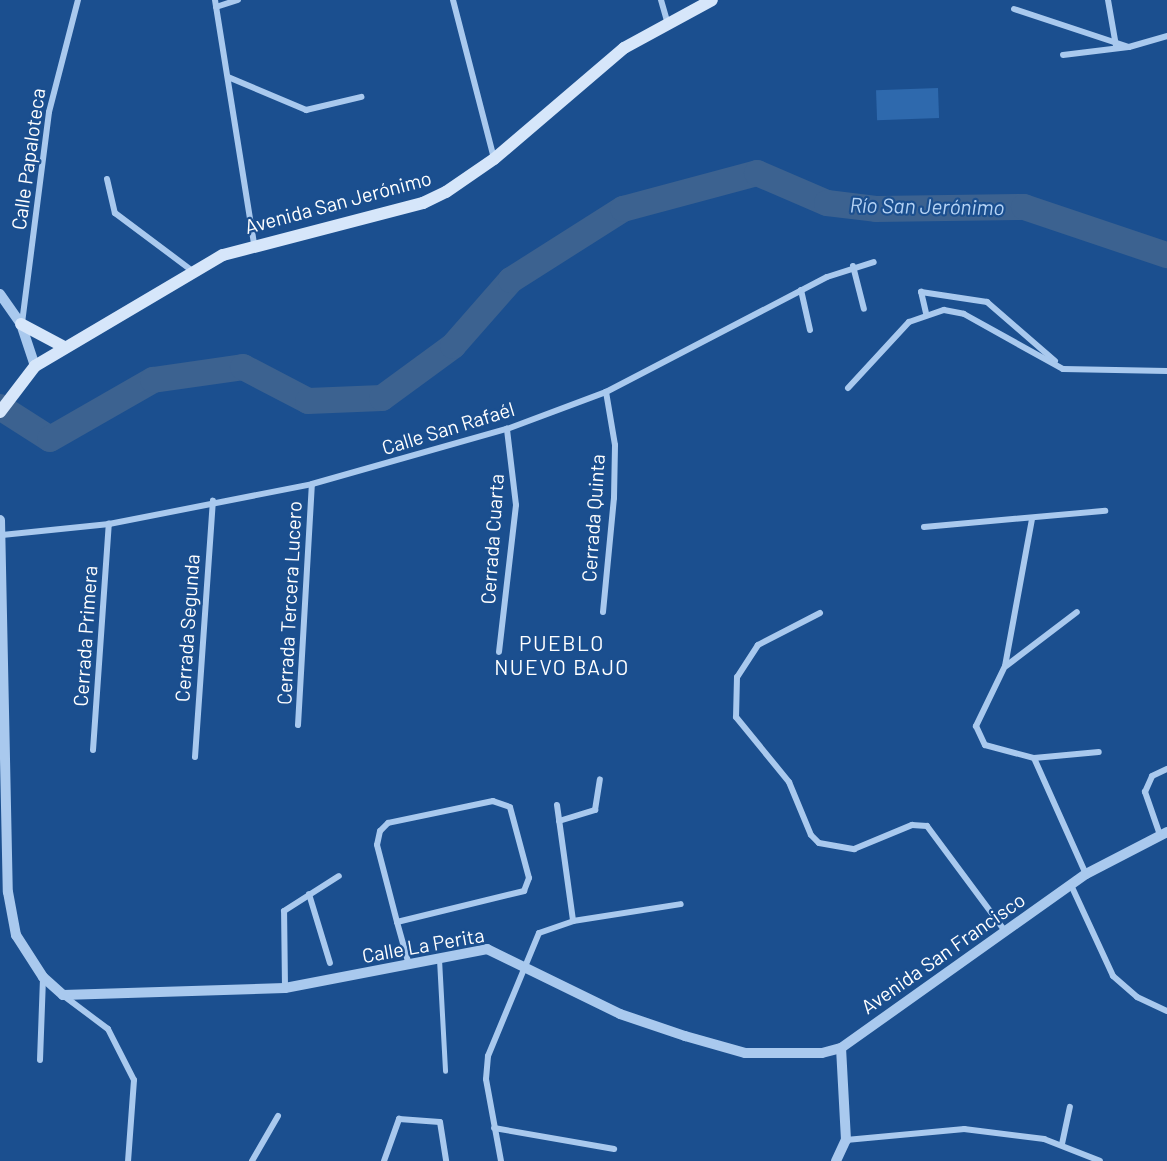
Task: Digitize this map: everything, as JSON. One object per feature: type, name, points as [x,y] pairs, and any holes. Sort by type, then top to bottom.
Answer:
[{"type":"main road","name":"Avenida San Jerónimo","points":[[0,412],[19,391],[34,366],[194,272],[254,243],[423,203],[494,159],[610,58],[667,21],[712,0]]},
{"type":"main road","points":[[21,324],[64,347]]},
{"type":"street","name":"Calle Papaloteca","points":[[21,324],[49,112],[78,0]]},
{"type":"street","points":[[238,0],[216,3],[254,243]]},
{"type":"street","points":[[453,0],[494,159]]},
{"type":"street","points":[[662,0],[667,21]]},
{"type":"street","points":[[1108,0],[1116,46]]},
{"type":"street","points":[[1014,9],[1116,46]]},
{"type":"street","points":[[1063,55],[1116,46],[1129,47],[1167,36]]},
{"type":"street","points":[[228,77],[306,110],[361,97]]},
{"type":"street","points":[[107,178],[115,213],[194,272]]},
{"type":"street","name":"Calle San Rafaél","points":[[2,535],[109,524],[213,501],[312,484],[507,429],[606,392],[801,290],[853,266],[874,262]]},
{"type":"street","points":[[853,266],[864,309]]},
{"type":"street","points":[[801,290],[810,330]]},
{"type":"street","points":[[926,313],[921,292],[987,302],[1063,369]]},
{"type":"street","points":[[0,294],[21,324],[34,366]]},
{"type":"street","points":[[848,388],[878,349],[926,313],[964,314],[1063,369],[1167,371]]},
{"type":"street","name":"Cerrada Quinta","points":[[603,612],[615,456],[606,392]]},
{"type":"street","name":"Cerrada Cuarta","points":[[499,652],[516,505],[507,429]]},
{"type":"street","name":"Cerrada Tercera Lucero","points":[[298,725],[312,484]]},
{"type":"street","name":"Cerrada Segunda","points":[[195,757],[213,501]]},
{"type":"street","points":[[924,527],[1106,511]]},
{"type":"street","points":[[1032,519],[1005,666],[981,712],[979,737],[997,750],[1035,758],[1099,752]]},
{"type":"street","points":[[0,520],[2,535],[4,846],[16,935],[43,977],[108,1029],[134,1080],[128,1161]]},
{"type":"street","name":"Cerrada Primera","points":[[93,750],[109,524]]},
{"type":"street","points":[[1005,666],[1077,612]]},
{"type":"street","points":[[820,613],[758,645],[737,677],[736,717],[789,782],[811,835],[819,843],[854,849],[912,825],[927,826],[1005,931]]},
{"type":"street","points":[[1035,758],[1086,874]]},
{"type":"street","points":[[1164,833],[1145,792],[1152,776],[1167,769]]},
{"type":"street","points":[[559,821],[595,810],[600,779]]},
{"type":"street","points":[[397,922],[524,891],[529,878],[510,807],[493,801],[384,826],[377,845],[397,922],[409,965]]},
{"type":"street","points":[[557,805],[573,921]]},
{"type":"street","name":"Avenida San Francisco","points":[[841,1047],[1086,874],[1164,833]]},
{"type":"street","points":[[285,988],[280,918],[309,894],[339,876]]},
{"type":"street","points":[[1071,885],[1113,976],[1137,997],[1167,1011]]},
{"type":"street","points":[[309,894],[330,963]]},
{"type":"street","points":[[501,1161],[486,1079],[488,1056],[539,933],[573,921],[681,904]]},
{"type":"street","name":"Calle La Perita","points":[[63,995],[285,988],[487,949],[525,965],[620,1014],[720,1047],[770,1055],[841,1047]]},
{"type":"street","points":[[440,959],[445,1071]]},
{"type":"street","points":[[40,1060],[43,977]]},
{"type":"street","points":[[836,1161],[846,1140],[841,1047]]},
{"type":"street","points":[[1062,1144],[1070,1107]]},
{"type":"street","points":[[252,1161],[278,1116]]},
{"type":"street","points":[[384,1161],[399,1119],[440,1122],[446,1161]]},
{"type":"street","points":[[494,1128],[614,1149]]},
{"type":"street","points":[[846,1140],[964,1129],[1062,1144],[1100,1161]]},
{"type":"shaded area","points":[[938,88],[939,118],[877,120],[876,90]]},
{"type":"waterway","name":"Río San Jerónimo","points":[[0,407],[50,439],[153,380],[243,367],[308,401],[382,398],[453,346],[511,280],[623,209],[757,173],[827,203],[876,209],[1024,207],[1167,255]]},
{"type":"district","name":"PUEBLO NUEVO BAJO","points":[[562,655]]}]
